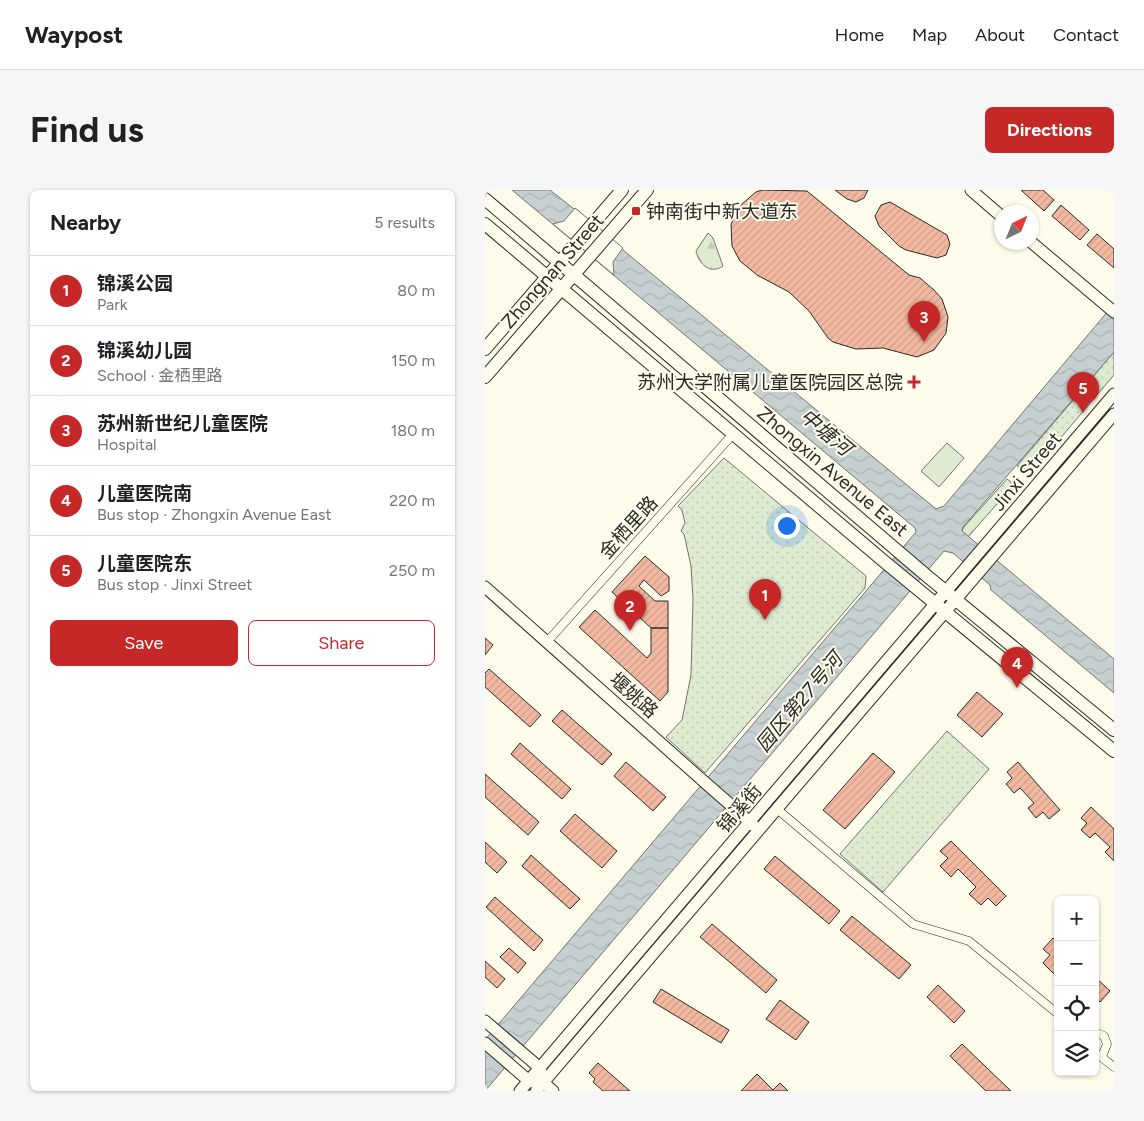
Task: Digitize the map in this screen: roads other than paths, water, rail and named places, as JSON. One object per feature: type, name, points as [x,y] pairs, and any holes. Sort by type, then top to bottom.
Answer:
[{"type":"main road","name":"Zhongnan Street","points":[[485,349],[623,190]]},
{"type":"main road","name":"Zhongnan Street","points":[[485,377],[647,190]]},
{"type":"main road","points":[[971,190],[994,210]]},
{"type":"main road","name":"Zhongxin Avenue East","points":[[485,199],[927,576],[1114,730]]},
{"type":"main road","name":"Zhongxin Avenue East","points":[[485,224],[916,589],[1114,751]]},
{"type":"main road","points":[[1039,249],[1114,312]]},
{"type":"main road","name":"Jinxi Street","points":[[989,551],[1114,394]]},
{"type":"main road","name":"Jinxi Street","points":[[989,551],[1114,414]]},
{"type":"main road","name":"锦溪街","points":[[540,1087],[777,809],[940,608],[989,551]]},
{"type":"main road","name":"堰姚路","points":[[485,587],[759,830]]},
{"type":"main road","name":"锦溪街","points":[[520,1091],[750,822],[940,608]]},
{"type":"main road","points":[[489,1024],[540,1068],[540,1087]]},
{"type":"main road","points":[[485,1043],[529,1081],[553,1091]]},
{"type":"street","name":"金栖里路","points":[[547,642],[733,434]]},
{"type":"street","points":[[777,809],[909,921],[918,927],[975,944],[1054,1011]]},
{"type":"street","points":[[1099,1034],[1104,1036],[1107,1044],[1105,1051],[1099,1056]]},
{"type":"street","points":[[1099,1058],[1114,1067]]},
{"type":"water","points":[[512,190],[550,190],[575,208],[623,250],[936,509],[944,506],[1114,304],[1114,352],[963,527],[962,531],[1114,659],[1114,693],[991,590],[990,585],[953,553],[944,551],[485,1091],[485,1040],[916,532],[915,528]]},
{"type":"place","name":"钟南街中新大道东","points":[[636,211]]},
{"type":"place","name":"苏州新世纪儿童医院","points":[[924,342]]},
{"type":"place","name":"苏州大学附属儿童医院园区总院","points":[[914,382]]},
{"type":"place","name":"儿童医院东","points":[[1083,413]]},
{"type":"place","name":"锦溪公园","points":[[765,620]]},
{"type":"place","name":"锦溪幼儿园","points":[[630,631]]},
{"type":"place","name":"儿童医院南","points":[[1017,688]]},
{"type":"water label","name":"中塘河","points":[[826,432]]},
{"type":"water label","name":"园区第27号河","points":[[799,702]]}]
